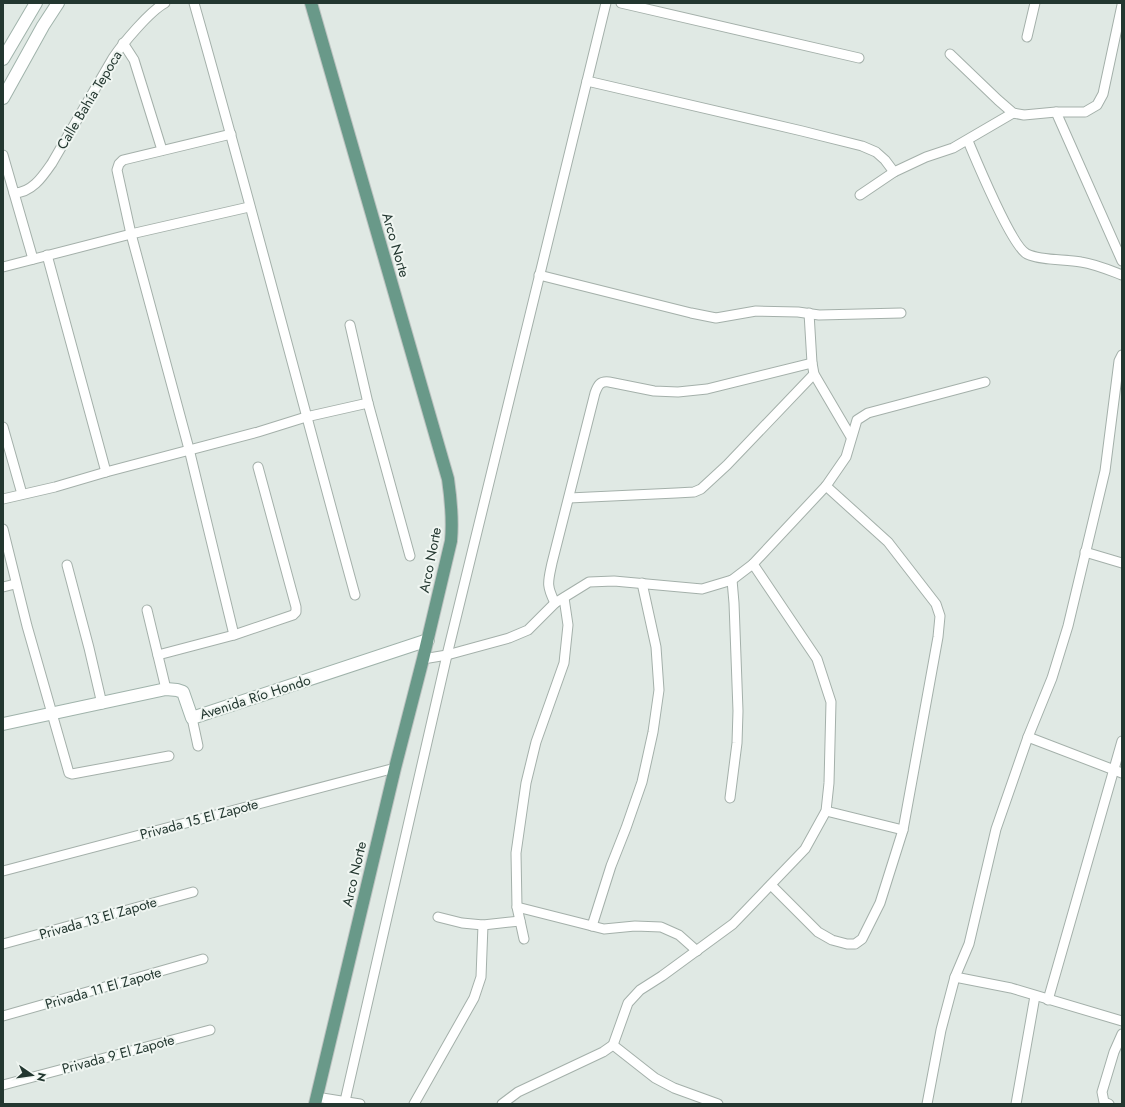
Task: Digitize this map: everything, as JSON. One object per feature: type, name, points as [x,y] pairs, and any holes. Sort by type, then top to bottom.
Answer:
[{"type":"main road","points":[[3,59],[36,3]]},
{"type":"main road","points":[[3,98],[43,26],[58,3]]},
{"type":"main road","name":"Arco Norte","points":[[311,3],[448,479],[453,523],[451,541],[428,640],[395,768],[316,1101]]},
{"type":"main road","name":"Avenida Río Hondo","points":[[166,689],[183,692],[192,718],[428,640]]},
{"type":"main road","points":[[3,724],[51,713],[102,704],[166,689]]},
{"type":"street","name":"Calle Bahía Tepoca","points":[[14,193],[20,193],[30,189],[46,172],[123,43],[147,18],[165,3]]},
{"type":"street","points":[[194,3],[231,134],[355,595]]},
{"type":"street","points":[[345,1101],[447,655],[606,3]]},
{"type":"street","points":[[621,3],[859,58]]},
{"type":"street","points":[[1027,37],[1035,3]]},
{"type":"street","points":[[950,54],[1013,113],[1024,115],[1056,112],[1085,112],[1097,105],[1102,94],[1122,5]]},
{"type":"street","points":[[123,43],[134,60],[162,150]]},
{"type":"street","points":[[587,81],[862,146],[876,152],[885,160],[894,172]]},
{"type":"street","points":[[1056,112],[1122,261]]},
{"type":"street","points":[[860,195],[894,172],[926,157],[953,148],[968,141],[1013,113]]},
{"type":"street","points":[[231,134],[123,160],[118,164],[117,170],[131,234],[189,449],[234,635]]},
{"type":"street","points":[[968,141],[999,210],[1019,247],[1025,253],[1034,256],[1082,262],[1122,275]]},
{"type":"street","points":[[3,154],[33,259]]},
{"type":"street","points":[[3,267],[131,234],[250,207]]},
{"type":"street","points":[[47,256],[106,472]]},
{"type":"street","points":[[539,275],[716,318],[756,311],[849,315],[901,313]]},
{"type":"street","points":[[809,313],[814,374],[852,437]]},
{"type":"street","points":[[350,325],[368,403],[410,556]]},
{"type":"street","points":[[927,1104],[941,1030],[955,977],[969,944],[996,829],[1028,737],[1052,678],[1068,626],[1105,471],[1119,361],[1122,355]]},
{"type":"street","points":[[555,603],[548,591],[548,582],[598,384],[603,381],[654,391],[678,392],[707,389],[812,362]]},
{"type":"street","points":[[569,498],[694,492],[701,489],[728,465],[814,374]]},
{"type":"street","points":[[423,659],[447,655],[510,638],[528,630],[555,603],[589,582],[614,581],[702,589],[732,580],[753,564],[826,486],[846,456],[857,420],[868,413],[985,382]]},
{"type":"street","points":[[3,499],[55,487],[189,449],[258,432],[306,417],[368,403]]},
{"type":"street","points":[[3,427],[22,494]]},
{"type":"street","points":[[158,655],[234,635],[293,615],[296,612],[258,467]]},
{"type":"street","points":[[771,885],[818,932],[832,940],[847,944],[855,944],[862,939],[880,902],[902,830],[940,616],[936,604],[888,542],[826,486]]},
{"type":"street","points":[[3,530],[51,713],[69,773],[72,774],[169,756]]},
{"type":"street","points":[[1085,552],[1122,563]]},
{"type":"street","points":[[502,1104],[518,1092],[603,1052],[613,1045],[628,1003],[640,990],[662,976],[733,924],[805,849],[826,811],[829,784],[831,702],[817,659],[753,564]]},
{"type":"street","points":[[67,565],[102,704]]},
{"type":"street","points":[[730,798],[738,711],[732,580]]},
{"type":"street","points":[[592,926],[611,866],[642,782],[653,732],[659,690],[656,647],[642,583]]},
{"type":"street","points":[[3,587],[16,584]]},
{"type":"street","points":[[524,939],[517,907],[516,853],[526,783],[536,742],[564,663],[568,625],[564,598]]},
{"type":"street","points":[[147,610],[166,689]]},
{"type":"street","points":[[192,718],[198,746]]},
{"type":"street","points":[[1028,737],[1118,772]]},
{"type":"street","points":[[1048,1000],[1118,772],[1122,741]]},
{"type":"street","name":"Privada 15 El Zapote","points":[[3,871],[395,768]]},
{"type":"street","points":[[826,811],[902,830]]},
{"type":"street","name":"Privada 13 El Zapote","points":[[3,944],[193,892]]},
{"type":"street","points":[[517,907],[604,929],[635,926],[661,927],[679,935],[697,951]]},
{"type":"street","points":[[438,917],[462,923],[483,924],[520,921]]},
{"type":"street","points":[[414,1104],[474,998],[481,976],[483,924]]},
{"type":"street","name":"Privada 11 El Zapote","points":[[3,1016],[203,959]]},
{"type":"street","points":[[955,977],[1011,988],[1122,1022]]},
{"type":"street","points":[[1016,1104],[1034,996]]},
{"type":"street","name":"Privada 9 El Zapote","points":[[3,1085],[210,1030]]},
{"type":"street","points":[[1109,1104],[1104,1102],[1102,1092],[1114,1052],[1122,1034]]},
{"type":"street","points":[[613,1045],[655,1078],[674,1088],[718,1104]]},
{"type":"street","points":[[316,1101],[345,1101],[360,1104]]}]
